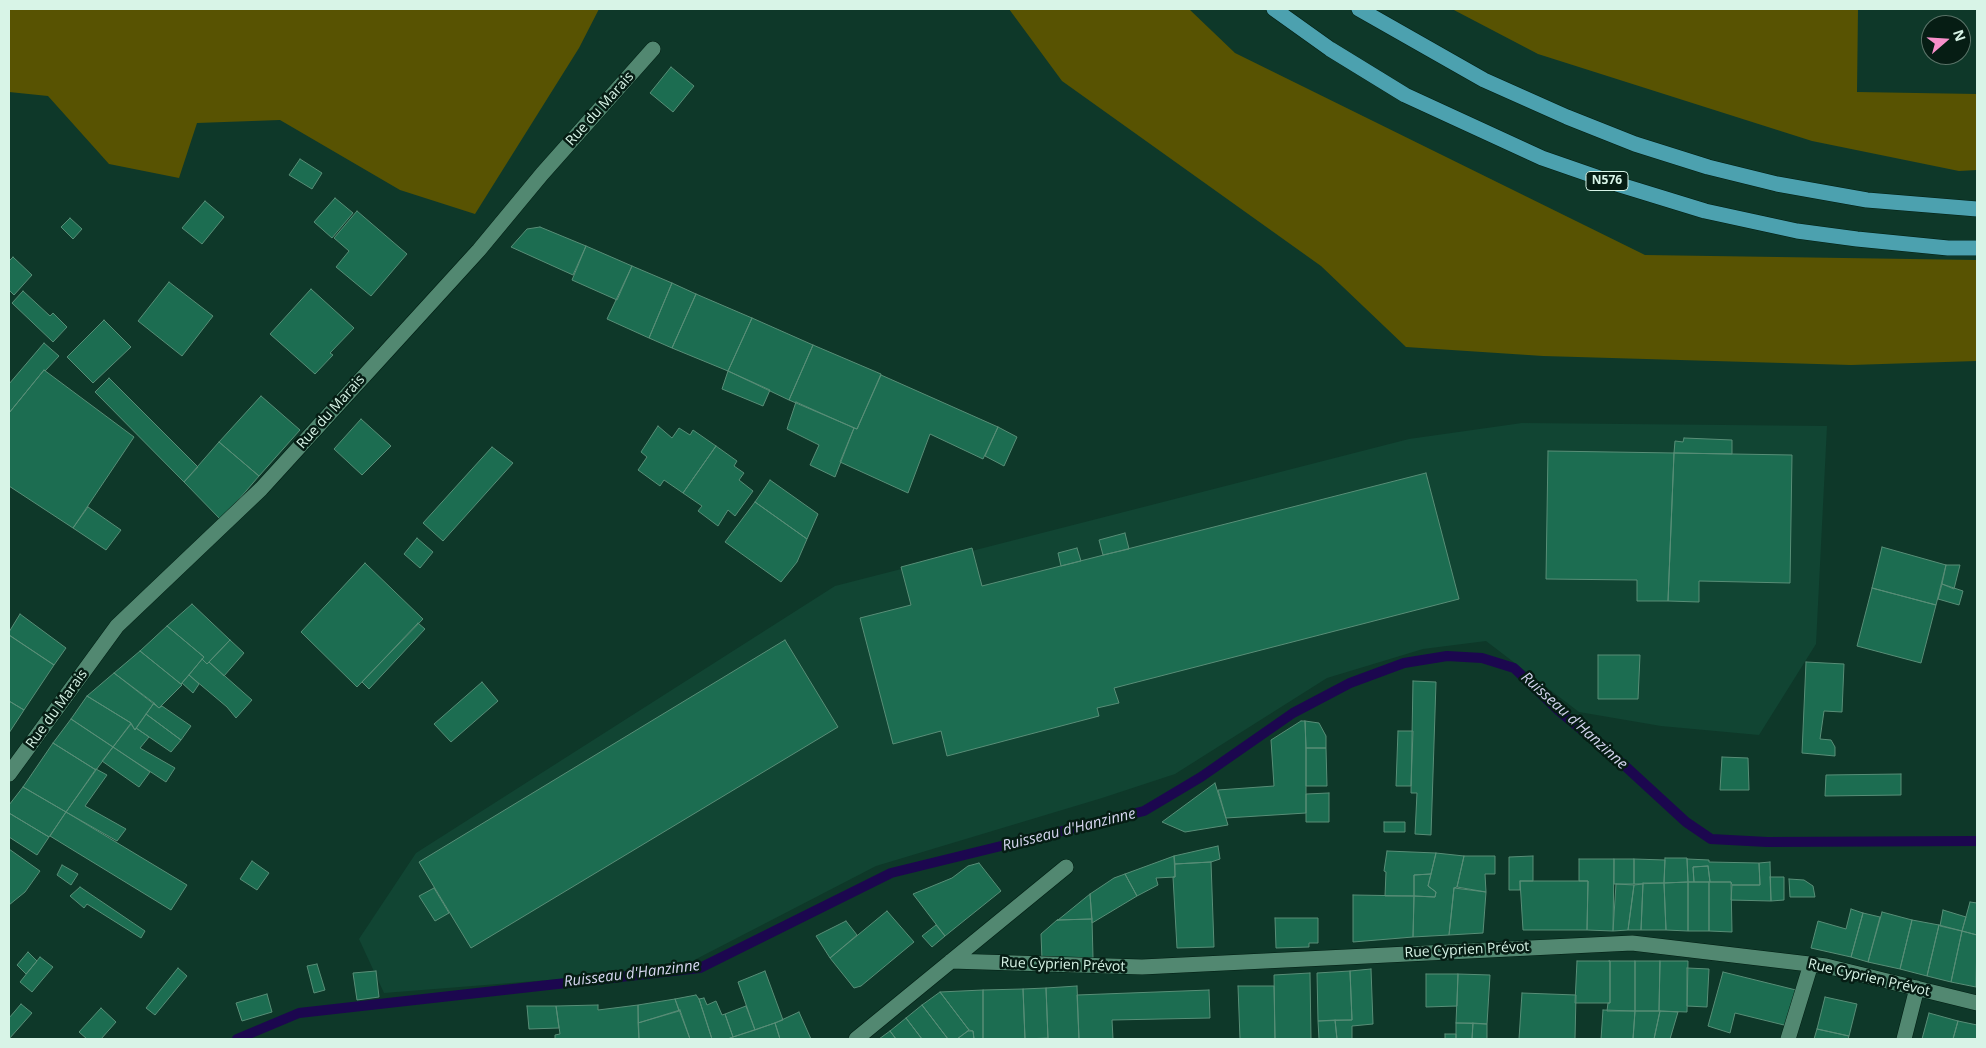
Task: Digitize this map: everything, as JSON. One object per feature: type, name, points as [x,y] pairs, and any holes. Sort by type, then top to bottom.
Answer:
[{"type":"main road","name":"N576","points":[[1274,9],[1330,49],[1405,95],[1542,158],[1617,184],[1705,211],[1797,231],[1902,244],[1977,248]]},
{"type":"main road","points":[[1359,9],[1484,80],[1567,117],[1636,144],[1708,167],[1778,184],[1867,200],[1977,209]]},
{"type":"street","name":"Rue du Marais","points":[[9,774],[117,626],[261,489],[478,250],[542,174],[653,49]]},
{"type":"street","points":[[856,1039],[1066,867]]},
{"type":"street","name":"Rue Cyprien Prévot","points":[[951,961],[1142,967],[1632,943],[1826,966],[1977,1003]]},
{"type":"street","points":[[1788,1039],[1811,964]]},
{"type":"street","points":[[1904,1039],[1917,988]]},
{"type":"shaded area","points":[[9,9],[599,9],[579,48],[475,214],[400,190],[280,120],[197,123],[179,178],[109,164],[48,96],[9,92]]},
{"type":"shaded area","points":[[1009,9],[1189,9],[1235,53],[1645,255],[1977,260],[1977,361],[1851,365],[1543,356],[1406,347],[1321,266],[1062,81]]},
{"type":"shaded area","points":[[1452,9],[1858,9],[1857,92],[1977,94],[1977,170],[1959,171],[1812,141],[1538,54]]},
{"type":"shaded area","points":[[1522,423],[1827,426],[1816,644],[1759,735],[1661,726],[1579,712],[1486,641],[1423,649],[1327,678],[1175,774],[876,866],[675,970],[384,993],[359,939],[416,853],[835,586],[1409,439]]},
{"type":"building","points":[[671,67],[694,86],[673,112],[650,93]]},
{"type":"building","points":[[300,159],[322,173],[312,189],[289,175]]},
{"type":"building","points":[[335,198],[353,213],[332,238],[314,222]]},
{"type":"building","points":[[205,201],[224,217],[202,244],[182,228]]},
{"type":"building","points":[[357,211],[407,254],[371,296],[336,267],[349,251],[334,238]]},
{"type":"building","points":[[70,218],[82,229],[73,239],[61,227]]},
{"type":"building","points":[[540,227],[586,246],[573,275],[511,247],[527,229]]},
{"type":"building","points":[[586,246],[632,266],[617,300],[572,280]]},
{"type":"building","points":[[13,257],[32,275],[14,295],[9,290],[9,261]]},
{"type":"building","points":[[632,266],[672,283],[649,338],[607,319]]},
{"type":"building","points":[[169,282],[213,316],[182,356],[138,321]]},
{"type":"building","points":[[672,283],[696,294],[672,348],[649,338]]},
{"type":"building","points":[[311,289],[354,328],[330,353],[333,355],[315,374],[270,334]]},
{"type":"building","points":[[23,291],[50,316],[53,313],[67,327],[53,342],[12,303]]},
{"type":"building","points":[[696,294],[752,318],[728,371],[672,348]]},
{"type":"building","points":[[752,318],[813,345],[789,400],[728,371]]},
{"type":"building","points":[[104,320],[131,347],[93,383],[67,357]]},
{"type":"building","points":[[44,343],[59,356],[44,370],[9,413],[9,384]]},
{"type":"building","points":[[813,345],[881,374],[857,429],[789,400]]},
{"type":"building","points":[[44,370],[134,437],[73,528],[9,486],[9,413]]},
{"type":"building","points":[[728,371],[770,390],[763,406],[722,389]]},
{"type":"building","points":[[881,375],[998,427],[983,459],[930,434],[908,493],[840,462],[854,428],[857,429]]},
{"type":"building","points":[[109,378],[198,467],[184,482],[95,392]]},
{"type":"building","points":[[261,396],[300,430],[259,476],[219,442]]},
{"type":"building","points":[[796,402],[854,428],[835,477],[810,465],[819,445],[787,429]]},
{"type":"building","points":[[361,419],[391,446],[362,475],[334,449]]},
{"type":"building","points":[[658,426],[672,438],[679,428],[690,435],[693,430],[716,446],[683,493],[664,480],[660,486],[638,470],[647,457],[641,452]]},
{"type":"building","points":[[998,427],[1017,437],[1004,466],[985,456]]},
{"type":"building","points":[[1684,438],[1732,440],[1732,454],[1674,453],[1675,441],[1683,442]]},
{"type":"building","points":[[219,442],[259,476],[221,520],[184,482]]},
{"type":"building","points":[[716,446],[737,461],[734,466],[744,473],[739,480],[753,491],[735,516],[728,510],[718,526],[698,511],[702,506],[683,493]]},
{"type":"building","points":[[492,447],[513,463],[443,541],[423,523]]},
{"type":"building","points":[[1548,451],[1674,453],[1668,601],[1637,601],[1637,580],[1546,579]]},
{"type":"building","points":[[1674,453],[1792,455],[1790,583],[1699,581],[1699,602],[1668,601]]},
{"type":"building","points":[[1426,473],[1459,599],[1114,688],[1119,703],[1097,708],[1099,716],[947,756],[941,731],[893,744],[860,618],[911,605],[901,567],[972,548],[982,586]]},
{"type":"building","points":[[770,480],[818,514],[807,539],[755,502]]},
{"type":"building","points":[[755,502],[807,539],[797,562],[781,582],[725,542]]},
{"type":"building","points":[[88,507],[121,530],[106,550],[73,528]]},
{"type":"building","points":[[1125,533],[1129,549],[1103,555],[1099,540]]},
{"type":"building","points":[[417,538],[433,552],[420,568],[404,554]]},
{"type":"building","points":[[1882,547],[1946,565],[1936,605],[1872,588]]},
{"type":"building","points":[[1077,548],[1081,561],[1061,566],[1058,553]]},
{"type":"building","points":[[365,563],[423,619],[357,687],[301,632]]},
{"type":"building","points":[[1946,565],[1960,565],[1954,589],[1942,584]]},
{"type":"building","points":[[1942,584],[1963,591],[1959,605],[1938,599]]},
{"type":"building","points":[[1872,588],[1936,605],[1921,663],[1857,646]]},
{"type":"building","points":[[192,604],[230,640],[207,664],[202,659],[204,657],[167,626]]},
{"type":"building","points":[[20,614],[66,648],[54,665],[9,635]]},
{"type":"building","points":[[418,623],[425,629],[369,689],[362,682]]},
{"type":"building","points":[[167,626],[204,657],[181,684],[140,651]]},
{"type":"building","points":[[9,635],[54,665],[24,710],[9,701]]},
{"type":"building","points":[[230,640],[244,653],[224,676],[209,662]]},
{"type":"building","points":[[785,640],[838,727],[471,948],[419,862]]},
{"type":"building","points":[[140,651],[182,685],[159,708],[114,673]]},
{"type":"building","points":[[1598,655],[1640,655],[1638,699],[1598,699]]},
{"type":"building","points":[[202,659],[207,664],[209,662],[252,700],[236,718],[227,707],[189,675]]},
{"type":"building","points":[[1806,662],[1844,664],[1842,712],[1824,711],[1820,739],[1831,740],[1835,747],[1835,756],[1802,753]]},
{"type":"building","points":[[114,673],[154,703],[135,730],[131,723],[87,696]]},
{"type":"building","points":[[189,675],[199,684],[193,693],[182,683]]},
{"type":"building","points":[[1413,681],[1436,682],[1431,835],[1415,834],[1417,793],[1411,793]]},
{"type":"building","points":[[482,682],[498,701],[451,742],[434,724]]},
{"type":"building","points":[[87,696],[131,723],[113,747],[71,719]]},
{"type":"building","points":[[9,701],[24,710],[9,733]]},
{"type":"building","points":[[154,703],[159,708],[162,706],[191,726],[181,740],[146,714]]},
{"type":"building","points":[[146,714],[181,740],[171,752],[136,728]]},
{"type":"building","points":[[71,719],[113,747],[96,770],[53,743]]},
{"type":"building","points":[[1301,721],[1305,721],[1306,813],[1226,818],[1218,790],[1274,786],[1271,740]]},
{"type":"building","points":[[1305,721],[1319,723],[1326,736],[1326,748],[1306,748]]},
{"type":"building","points":[[131,724],[135,730],[136,728],[149,737],[140,748],[175,768],[166,782],[113,747]]},
{"type":"building","points":[[1398,731],[1413,731],[1411,786],[1396,786]]},
{"type":"building","points":[[53,743],[96,770],[66,812],[23,787]]},
{"type":"building","points":[[113,747],[150,772],[139,787],[102,761]]},
{"type":"building","points":[[1306,748],[1326,748],[1327,786],[1306,786]]},
{"type":"building","points":[[1722,757],[1748,758],[1749,790],[1720,790]]},
{"type":"building","points":[[96,769],[107,775],[85,806],[126,829],[117,841],[66,812]]},
{"type":"building","points":[[1901,774],[1901,795],[1825,796],[1826,775]]},
{"type":"building","points":[[1215,783],[1228,825],[1185,832],[1162,822]]},
{"type":"building","points":[[23,787],[66,812],[49,837],[9,813],[9,805]]},
{"type":"building","points":[[1329,793],[1329,822],[1306,822],[1306,794]]},
{"type":"building","points":[[66,812],[187,885],[171,910],[50,836]]},
{"type":"building","points":[[9,813],[49,837],[37,855],[9,837]]},
{"type":"building","points":[[1384,822],[1405,822],[1405,832],[1384,832]]},
{"type":"building","points":[[1218,846],[1220,859],[1211,862],[1175,864],[1174,856]]},
{"type":"building","points":[[9,849],[40,871],[25,892],[9,905]]},
{"type":"building","points":[[1387,851],[1436,853],[1431,874],[1414,875],[1414,896],[1385,896],[1386,872],[1384,871]]},
{"type":"building","points":[[1436,853],[1464,856],[1457,887],[1454,888],[1449,935],[1413,937],[1414,896],[1435,897],[1436,892],[1428,886]]},
{"type":"building","points":[[1174,856],[1175,877],[1156,878],[1158,885],[1137,896],[1125,874]]},
{"type":"building","points":[[1464,856],[1495,856],[1495,874],[1485,874],[1486,892],[1457,887]]},
{"type":"building","points":[[1533,856],[1533,881],[1520,881],[1520,890],[1509,890],[1509,857]]},
{"type":"building","points":[[1665,858],[1687,858],[1688,882],[1664,883]]},
{"type":"building","points":[[1579,859],[1614,859],[1613,931],[1587,930],[1588,881],[1579,881]]},
{"type":"building","points":[[1614,859],[1634,859],[1634,884],[1614,884]]},
{"type":"building","points":[[1634,859],[1665,860],[1664,883],[1634,884]]},
{"type":"building","points":[[1687,859],[1709,860],[1709,862],[1759,863],[1760,885],[1732,885],[1731,882],[1710,882],[1708,866],[1693,867],[1694,882],[1688,882]]},
{"type":"building","points":[[252,861],[269,873],[257,890],[240,879]]},
{"type":"building","points":[[1211,862],[1214,947],[1177,948],[1173,877],[1175,877],[1175,864]]},
{"type":"building","points":[[1770,862],[1771,901],[1731,900],[1732,885],[1760,885],[1759,863]]},
{"type":"building","points":[[979,863],[1001,891],[945,936],[913,894],[952,878],[968,866]]},
{"type":"building","points":[[62,865],[78,874],[71,885],[57,875]]},
{"type":"building","points":[[1708,866],[1710,882],[1694,882],[1693,867]]},
{"type":"building","points":[[1125,874],[1137,896],[1092,923],[1090,894],[1114,878]]},
{"type":"building","points":[[1431,874],[1428,886],[1436,892],[1435,897],[1414,896],[1414,875]]},
{"type":"building","points":[[1770,877],[1784,877],[1784,900],[1771,901]]},
{"type":"building","points":[[1789,879],[1804,880],[1813,886],[1815,897],[1790,897]]},
{"type":"building","points":[[1520,881],[1588,881],[1587,930],[1523,930]]},
{"type":"building","points":[[1688,882],[1709,882],[1709,931],[1688,931]]},
{"type":"building","points":[[1688,882],[1688,931],[1666,930],[1664,883]]},
{"type":"building","points":[[1709,882],[1731,882],[1732,932],[1709,931]]},
{"type":"building","points":[[1643,883],[1664,883],[1666,930],[1641,930]]},
{"type":"building","points":[[1616,884],[1634,885],[1628,930],[1613,931]]},
{"type":"building","points":[[1643,884],[1641,930],[1628,930],[1634,885]]},
{"type":"building","points":[[80,887],[145,931],[141,938],[87,904],[84,908],[70,896]]},
{"type":"building","points":[[434,888],[449,913],[435,921],[419,896]]},
{"type":"building","points":[[1454,888],[1486,892],[1483,933],[1449,935]]},
{"type":"building","points":[[1090,894],[1092,919],[1058,920]]},
{"type":"building","points":[[1353,895],[1414,896],[1413,937],[1353,942]]},
{"type":"building","points":[[1970,902],[1977,903],[1977,935],[1962,931]]},
{"type":"building","points":[[1851,909],[1863,913],[1851,957],[1811,948],[1818,921],[1846,929]]},
{"type":"building","points":[[1943,910],[1966,917],[1962,931],[1940,926]]},
{"type":"building","points":[[887,911],[914,942],[861,986],[854,988],[830,958]]},
{"type":"building","points":[[1882,912],[1912,920],[1900,969],[1868,962]]},
{"type":"building","points":[[1863,913],[1880,917],[1868,962],[1851,957]]},
{"type":"building","points":[[1275,918],[1318,918],[1318,943],[1309,943],[1309,947],[1276,948]]},
{"type":"building","points":[[1092,919],[1093,958],[1042,960],[1041,934],[1057,920]]},
{"type":"building","points":[[1912,920],[1939,925],[1927,976],[1900,969]]},
{"type":"building","points":[[846,921],[857,935],[830,958],[816,936]]},
{"type":"building","points":[[936,925],[945,936],[932,947],[922,936]]},
{"type":"building","points":[[1939,925],[1962,931],[1951,982],[1927,976]]},
{"type":"building","points":[[1962,931],[1977,935],[1976,987],[1951,982]]},
{"type":"building","points":[[28,952],[37,961],[26,974],[17,965]]},
{"type":"building","points":[[40,957],[53,967],[32,992],[20,982]]},
{"type":"building","points":[[1577,961],[1610,961],[1610,1003],[1575,1003]]},
{"type":"building","points":[[1610,961],[1635,961],[1635,1011],[1607,1011],[1608,1003],[1610,1003]]},
{"type":"building","points":[[1635,961],[1660,961],[1659,1011],[1635,1011]]},
{"type":"building","points":[[1660,961],[1688,961],[1687,1012],[1659,1011]]},
{"type":"building","points":[[317,964],[325,990],[314,993],[307,966]]},
{"type":"building","points":[[178,968],[187,976],[155,1015],[146,1008]]},
{"type":"building","points":[[1687,968],[1709,969],[1707,1007],[1687,1006]]},
{"type":"building","points":[[1371,969],[1373,1024],[1352,1026],[1352,1039],[1337,1039],[1335,1020],[1352,1020],[1350,971]]},
{"type":"building","points":[[376,971],[379,997],[357,1000],[353,973]]},
{"type":"building","points":[[765,971],[783,1020],[755,1030],[738,982]]},
{"type":"building","points":[[1350,971],[1352,1020],[1318,1021],[1317,973]]},
{"type":"building","points":[[1723,972],[1796,990],[1788,1026],[1735,1013],[1730,1033],[1708,1026]]},
{"type":"building","points":[[1310,973],[1311,1039],[1275,1039],[1274,975]]},
{"type":"building","points":[[1426,974],[1458,974],[1457,1006],[1426,1007]]},
{"type":"building","points":[[1458,974],[1490,975],[1487,1024],[1456,1023]]},
{"type":"building","points":[[1077,986],[1079,1039],[1048,1039],[1046,988]]},
{"type":"building","points":[[1238,986],[1274,986],[1275,1039],[1240,1039]]},
{"type":"building","points":[[1046,988],[1048,1038],[1025,1039],[1023,989]]},
{"type":"building","points":[[1023,989],[1025,1039],[983,1039],[983,990]]},
{"type":"building","points":[[983,990],[983,1039],[974,1039],[973,1031],[969,1030],[940,992]]},
{"type":"building","points":[[1209,990],[1210,1018],[1112,1020],[1113,1039],[1079,1039],[1077,995]]},
{"type":"building","points":[[940,992],[969,1030],[957,1039],[948,1039],[922,1005]]},
{"type":"building","points":[[1522,993],[1576,995],[1575,1039],[1519,1039]]},
{"type":"building","points":[[267,994],[272,1012],[242,1021],[236,1003]]},
{"type":"building","points":[[696,995],[712,1039],[690,1039],[675,999]]},
{"type":"building","points":[[1825,997],[1857,1004],[1849,1036],[1817,1029]]},
{"type":"building","points":[[704,998],[707,1005],[716,1001],[722,1015],[725,1014],[733,1037],[712,1039],[699,999]]},
{"type":"building","points":[[675,999],[679,1011],[638,1023],[638,1005]]},
{"type":"building","points":[[21,1004],[32,1013],[9,1039],[9,1018]]},
{"type":"building","points":[[598,1005],[598,1010],[638,1005],[639,1039],[555,1039],[555,1035],[560,1034],[556,1006]]},
{"type":"building","points":[[922,1005],[948,1039],[922,1039],[906,1018]]},
{"type":"building","points":[[527,1006],[556,1006],[559,1028],[529,1029]]},
{"type":"building","points":[[746,1006],[755,1030],[733,1037],[725,1014]]},
{"type":"building","points":[[101,1008],[116,1022],[101,1039],[87,1039],[79,1032]]},
{"type":"building","points":[[680,1010],[690,1039],[639,1039],[638,1023]]},
{"type":"building","points":[[1603,1010],[1635,1011],[1633,1039],[1601,1039]]},
{"type":"building","points":[[1635,1011],[1660,1011],[1654,1039],[1633,1039]]},
{"type":"building","points":[[1660,1011],[1678,1012],[1670,1039],[1654,1039]]},
{"type":"building","points":[[799,1012],[811,1039],[780,1039],[775,1023]]},
{"type":"building","points":[[1929,1013],[1958,1021],[1953,1039],[1922,1039]]},
{"type":"building","points":[[906,1018],[922,1039],[896,1039],[890,1031]]},
{"type":"building","points":[[1335,1020],[1337,1039],[1319,1039],[1318,1021]]},
{"type":"building","points":[[1958,1021],[1977,1025],[1977,1039],[1953,1039]]},
{"type":"building","points":[[775,1023],[780,1039],[730,1039],[730,1038]]},
{"type":"building","points":[[1456,1023],[1473,1023],[1472,1039],[1456,1039]]},
{"type":"building","points":[[1473,1023],[1487,1024],[1487,1039],[1472,1039]]},
{"type":"building","points":[[1817,1029],[1849,1036],[1848,1039],[1814,1039]]},
{"type":"building","points":[[890,1031],[896,1039],[879,1039]]},
{"type":"building","points":[[968,1031],[973,1031],[974,1039],[957,1039]]},
{"type":"building","points":[[1445,1034],[1456,1034],[1456,1039],[1445,1039]]},
{"type":"waterway","name":"Ruisseau d'Hanzinne","points":[[237,1039],[299,1013],[700,968],[891,873],[1144,811],[1201,777],[1293,713],[1350,683],[1404,663],[1447,656],[1482,658],[1514,668],[1559,711],[1624,765],[1686,822],[1711,839],[1767,842],[1977,841]]}]
